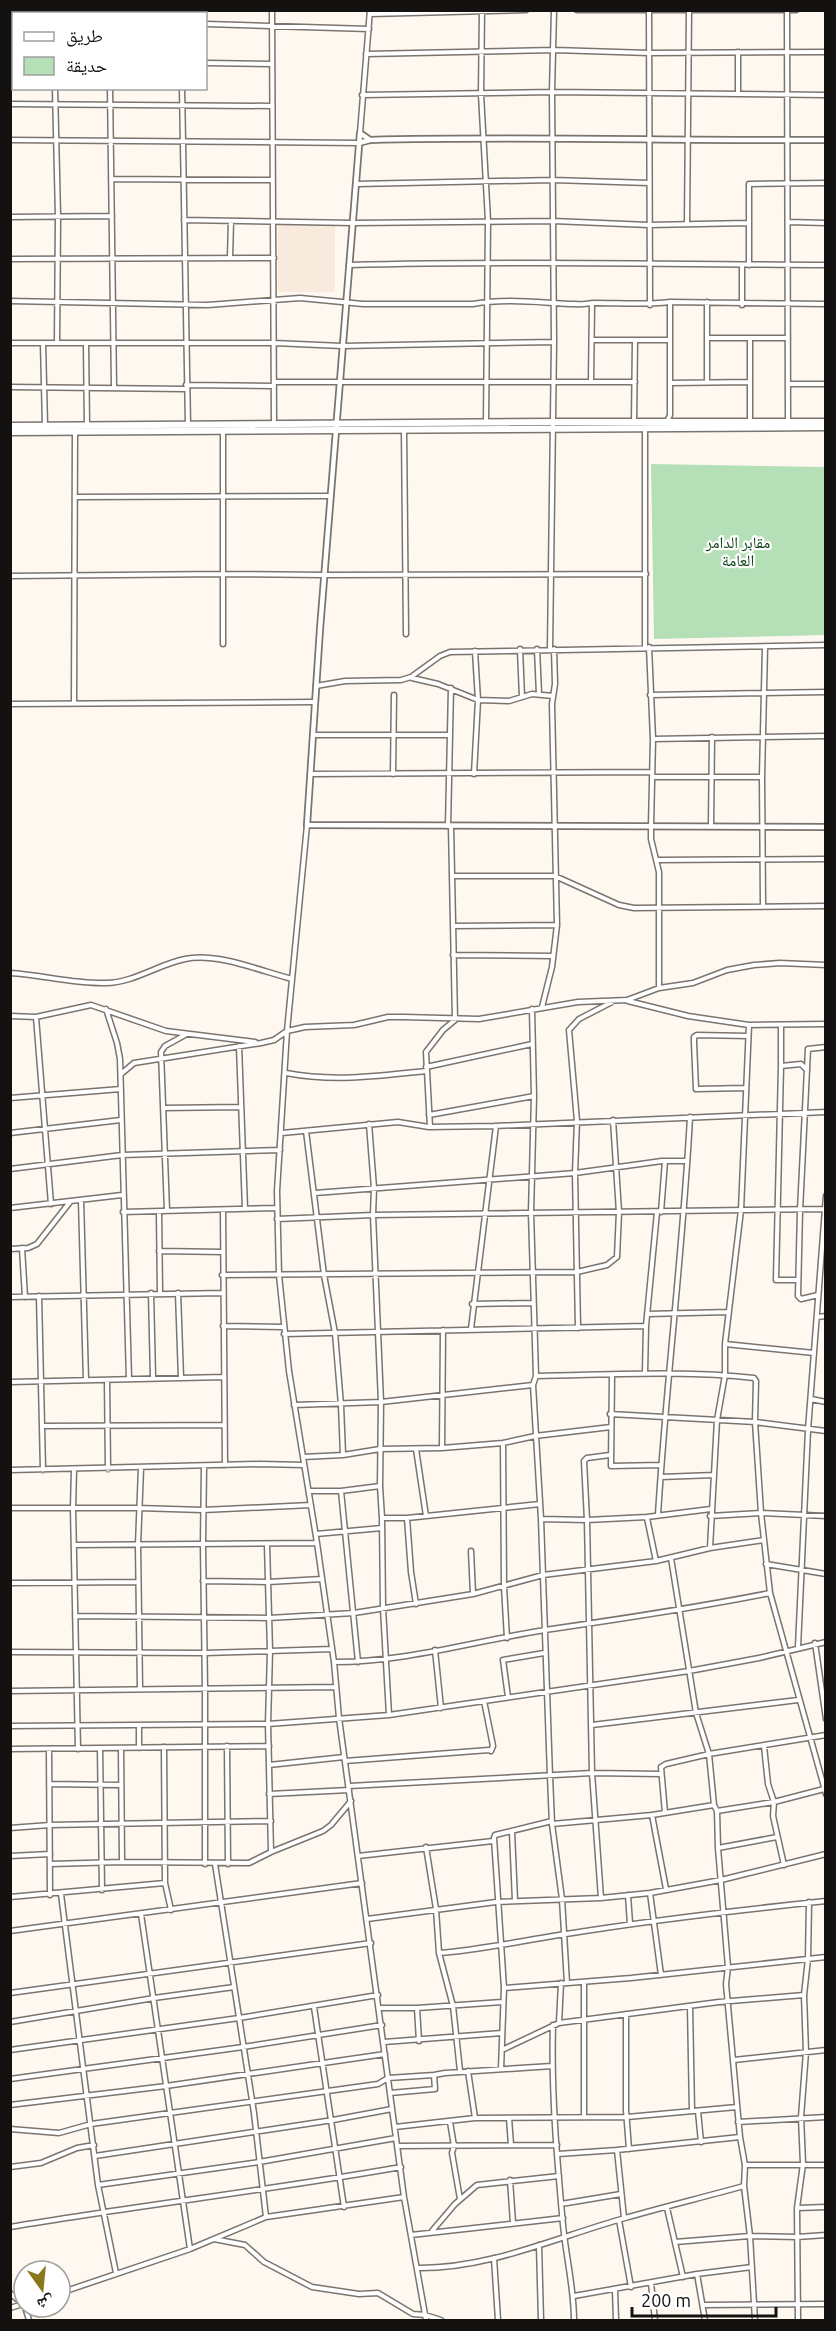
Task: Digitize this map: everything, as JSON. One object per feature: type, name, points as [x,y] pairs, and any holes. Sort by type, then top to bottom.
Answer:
[{"type":"main road","points":[[10,426],[274,425],[404,430],[634,422],[665,425],[788,425],[825,422]]},
{"type":"main road","points":[[10,432],[75,430],[223,432],[486,423],[645,428],[665,425],[750,422],[825,427]]},
{"type":"street","points":[[272,10],[274,425]]},
{"type":"street","points":[[425,2318],[404,2197],[339,1718],[334,1662],[283,1328],[278,1219],[280,1150],[287,1031],[308,825],[324,575],[370,12],[526,10]]},
{"type":"street","points":[[542,1007],[557,925],[551,573],[554,425],[552,92],[554,10]]},
{"type":"street","points":[[577,10],[796,10]]},
{"type":"street","points":[[787,10],[788,425]]},
{"type":"street","points":[[482,11],[482,94],[488,221],[486,423]]},
{"type":"street","points":[[649,11],[650,305]]},
{"type":"street","points":[[687,224],[689,11]]},
{"type":"street","points":[[207,24],[369,28]]},
{"type":"street","points":[[366,54],[554,50],[649,53],[825,52]]},
{"type":"street","points":[[738,52],[738,94]]},
{"type":"street","points":[[207,63],[272,64]]},
{"type":"street","points":[[55,90],[58,217],[57,343]]},
{"type":"street","points":[[110,90],[114,387]]},
{"type":"street","points":[[182,90],[188,425]]},
{"type":"street","points":[[363,95],[552,92],[825,95]]},
{"type":"street","points":[[10,104],[272,106]]},
{"type":"street","points":[[360,133],[370,140]]},
{"type":"street","points":[[10,140],[359,143],[370,140],[553,137],[648,140],[825,140]]},
{"type":"street","points":[[111,179],[273,180]]},
{"type":"street","points":[[355,184],[553,180],[649,183]]},
{"type":"street","points":[[749,265],[749,184],[825,183]]},
{"type":"street","points":[[10,217],[112,216]]},
{"type":"street","points":[[184,220],[352,223],[554,221],[649,225],[748,223]]},
{"type":"street","points":[[230,258],[231,221]]},
{"type":"street","points":[[788,222],[825,223]]},
{"type":"street","points":[[10,259],[274,258]]},
{"type":"street","points":[[349,265],[487,262],[825,265]]},
{"type":"street","points":[[742,265],[742,304]]},
{"type":"street","points":[[10,301],[185,304],[246,303],[300,298],[346,303],[825,304]]},
{"type":"street","points":[[665,425],[670,415],[670,302]]},
{"type":"street","points":[[707,302],[708,381]]},
{"type":"street","points":[[591,381],[592,303]]},
{"type":"street","points":[[707,338],[788,338]]},
{"type":"street","points":[[750,339],[750,422]]},
{"type":"street","points":[[592,340],[669,340]]},
{"type":"street","points":[[634,422],[635,340]]},
{"type":"street","points":[[10,343],[274,343],[342,346],[554,342]]},
{"type":"street","points":[[43,343],[45,426]]},
{"type":"street","points":[[86,343],[87,426]]},
{"type":"street","points":[[10,387],[186,387],[340,382],[635,382]]},
{"type":"street","points":[[670,382],[750,382]]},
{"type":"street","points":[[788,384],[825,384]]},
{"type":"street","points":[[645,428],[647,647],[653,739],[651,839],[658,860],[659,988]]},
{"type":"street","points":[[74,702],[75,430]]},
{"type":"street","points":[[404,430],[406,634]]},
{"type":"street","points":[[223,432],[223,644]]},
{"type":"street","points":[[75,497],[331,496]]},
{"type":"street","points":[[10,576],[223,573],[646,574]]},
{"type":"street","points":[[316,686],[345,681],[401,680],[411,677],[440,656],[450,652],[825,645]]},
{"type":"street","points":[[763,905],[762,777],[765,647]]},
{"type":"street","points":[[520,649],[522,696]]},
{"type":"street","points":[[537,649],[539,694]]},
{"type":"street","points":[[474,774],[478,700],[475,651]]},
{"type":"street","points":[[411,677],[451,688],[478,700],[509,701],[522,696],[539,694],[553,696]]},
{"type":"street","points":[[430,1127],[426,1069],[428,1048],[455,1020],[449,826],[451,688]]},
{"type":"street","points":[[650,695],[825,692]]},
{"type":"street","points":[[393,695],[393,774]]},
{"type":"street","points":[[10,704],[315,702]]},
{"type":"street","points":[[313,735],[450,735]]},
{"type":"street","points":[[653,739],[825,736]]},
{"type":"street","points":[[711,826],[712,737]]},
{"type":"street","points":[[311,774],[553,773],[762,777]]},
{"type":"street","points":[[308,825],[825,826]]},
{"type":"street","points":[[658,860],[825,859]]},
{"type":"street","points":[[452,876],[555,876],[619,905],[634,908],[825,906]]},
{"type":"street","points":[[453,926],[557,925]]},
{"type":"street","points":[[453,955],[553,956]]},
{"type":"street","points":[[10,973],[107,983],[131,978],[186,958],[203,957],[223,960],[292,979]]},
{"type":"street","points":[[120,1074],[134,1063],[261,1043],[274,1040],[287,1031],[316,1026],[354,1025],[388,1017],[479,1019],[594,1000],[612,1002],[627,1000],[659,988],[693,983],[727,970],[754,965],[780,963],[825,965]]},
{"type":"street","points":[[627,1000],[688,1016],[749,1025],[825,1024]]},
{"type":"street","points":[[578,1328],[575,1173],[577,1121],[569,1030],[579,1019],[612,1002]]},
{"type":"street","points":[[10,1016],[36,1017],[84,1005],[106,1009],[166,1030],[261,1043]]},
{"type":"street","points":[[106,1009],[119,1050],[129,1379]]},
{"type":"street","points":[[532,1010],[534,1096],[531,1213],[536,1376],[533,1385],[541,1520],[545,1691],[552,1822],[562,1899],[564,1983],[559,2023]]},
{"type":"street","points":[[36,1017],[51,1204]]},
{"type":"street","points":[[710,1548],[717,1420],[725,1375],[725,1344],[741,1210],[749,1025]]},
{"type":"street","points":[[781,1025],[776,1280],[798,1280]]},
{"type":"street","points":[[167,1211],[161,1057],[165,1046],[186,1034]]},
{"type":"street","points":[[746,1088],[696,1089],[693,1043],[697,1035],[748,1036]]},
{"type":"street","points":[[285,1072],[322,1079],[341,1079],[426,1069],[532,1044]]},
{"type":"street","points":[[238,1046],[244,1209]]},
{"type":"street","points":[[818,1295],[799,1298],[798,1280],[804,1113],[809,1047],[825,1047]]},
{"type":"street","points":[[781,1066],[801,1064],[807,1070]]},
{"type":"street","points":[[10,1098],[121,1089]]},
{"type":"street","points":[[429,1115],[534,1096]]},
{"type":"street","points":[[163,1108],[240,1107]]},
{"type":"street","points":[[281,1133],[398,1122],[430,1127],[496,1126],[825,1112]]},
{"type":"street","points":[[658,1515],[664,1416],[684,1211],[690,1117]]},
{"type":"street","points":[[10,1132],[121,1120]]},
{"type":"street","points":[[222,1275],[577,1272],[607,1265],[617,1257],[620,1212],[613,1120]]},
{"type":"street","points":[[369,1124],[374,1188],[373,1215],[381,1402],[380,1486],[383,1608],[389,1714]]},
{"type":"street","points":[[471,1329],[472,1304],[496,1126]]},
{"type":"street","points":[[306,1131],[324,1275],[335,1333],[343,1455]]},
{"type":"street","points":[[10,1169],[122,1155],[280,1150]]},
{"type":"street","points":[[315,1193],[575,1173],[665,1161],[687,1161]]},
{"type":"street","points":[[645,1373],[647,1314],[665,1161]]},
{"type":"street","points":[[10,1208],[122,1195]]},
{"type":"street","points":[[798,1647],[808,1430],[825,1196]]},
{"type":"street","points":[[81,1200],[86,1380]]},
{"type":"street","points":[[10,1249],[37,1244],[71,1201]]},
{"type":"street","points":[[123,1212],[278,1208]]},
{"type":"street","points":[[278,1219],[373,1215],[825,1209]]},
{"type":"street","points":[[223,1210],[225,1465]]},
{"type":"street","points":[[159,1212],[160,1293]]},
{"type":"street","points":[[22,1248],[25,1297]]},
{"type":"street","points":[[159,1251],[222,1252]]},
{"type":"street","points":[[152,1293],[153,1378]]},
{"type":"street","points":[[178,1293],[181,1378]]},
{"type":"street","points":[[10,1297],[223,1293]]},
{"type":"street","points":[[39,1296],[43,1470]]},
{"type":"street","points":[[472,1304],[532,1303]]},
{"type":"street","points":[[647,1314],[729,1312]]},
{"type":"street","points":[[816,1317],[825,1316]]},
{"type":"street","points":[[223,1326],[283,1328]]},
{"type":"street","points":[[284,1334],[646,1326]]},
{"type":"street","points":[[442,1448],[443,1330]]},
{"type":"street","points":[[725,1344],[814,1353]]},
{"type":"street","points":[[536,1376],[645,1373],[725,1375],[754,1378],[756,1381],[755,1422],[761,1513],[770,1593],[825,1792],[717,1811]]},
{"type":"street","points":[[612,1375],[610,1464],[613,1467],[661,1465]]},
{"type":"street","points":[[10,1382],[224,1377]]},
{"type":"street","points":[[107,1380],[108,1469]]},
{"type":"street","points":[[294,1405],[381,1402],[533,1385]]},
{"type":"street","points":[[811,1399],[825,1402]]},
{"type":"street","points":[[610,1414],[755,1422],[825,1431]]},
{"type":"street","points":[[42,1426],[224,1425]]},
{"type":"street","points":[[303,1457],[343,1455],[380,1449],[442,1448],[503,1443],[535,1436],[611,1427]]},
{"type":"street","points":[[503,1443],[504,1587],[507,1638]]},
{"type":"street","points":[[416,1448],[426,1516]]},
{"type":"street","points":[[601,1898],[592,1773],[592,1686],[588,1625],[584,1461],[587,1458],[610,1455]]},
{"type":"street","points":[[10,1470],[304,1465]]},
{"type":"street","points":[[204,1466],[202,1545],[205,1653],[205,1864]]},
{"type":"street","points":[[140,1689],[138,1508],[141,1468]]},
{"type":"street","points":[[74,1469],[72,1508],[78,1749]]},
{"type":"street","points":[[660,1477],[714,1475]]},
{"type":"street","points":[[309,1491],[341,1491],[380,1486]]},
{"type":"street","points":[[341,1491],[358,1662]]},
{"type":"street","points":[[382,1518],[407,1518],[540,1504]]},
{"type":"street","points":[[10,1508],[203,1510],[311,1505]]},
{"type":"street","points":[[541,1520],[647,1517],[711,1509]]},
{"type":"street","points":[[710,1516],[761,1513],[825,1516]]},
{"type":"street","points":[[647,1517],[656,1561]]},
{"type":"street","points":[[407,1518],[416,1604]]},
{"type":"street","points":[[316,1534],[382,1528]]},
{"type":"street","points":[[75,1616],[269,1618],[354,1613],[473,1594],[543,1575],[656,1561],[710,1548],[764,1540]]},
{"type":"street","points":[[74,1545],[317,1543]]},
{"type":"street","points":[[267,1545],[271,1852]]},
{"type":"street","points":[[471,1551],[473,1594]]},
{"type":"street","points":[[671,1558],[696,1713],[709,1754],[714,1805],[717,1811],[728,1967],[728,2001],[735,2060],[738,2122],[745,2165],[744,2186],[750,2236],[755,2320]]},
{"type":"street","points":[[766,1564],[825,1574]]},
{"type":"street","points":[[203,1581],[268,1582],[322,1579]]},
{"type":"street","points":[[10,1584],[138,1582]]},
{"type":"street","points":[[334,1662],[386,1660],[544,1630],[680,1611],[770,1593]]},
{"type":"street","points":[[10,1726],[268,1724],[389,1714],[689,1671],[825,1642]]},
{"type":"street","points":[[815,1643],[825,1719]]},
{"type":"street","points":[[10,1652],[76,1651],[139,1654],[332,1649]]},
{"type":"street","points":[[435,1650],[441,1708]]},
{"type":"street","points":[[508,1697],[502,1660],[544,1653]]},
{"type":"street","points":[[10,1690],[336,1687]]},
{"type":"street","points":[[592,1725],[798,1700]]},
{"type":"street","points":[[269,1765],[491,1751],[493,1746],[484,1701]]},
{"type":"street","points":[[139,1725],[139,1748]]},
{"type":"street","points":[[665,1813],[661,1767],[666,1764],[709,1754],[825,1735]]},
{"type":"street","points":[[227,1746],[228,1864]]},
{"type":"street","points":[[10,1749],[269,1746]]},
{"type":"street","points":[[764,1746],[768,1784],[774,1802],[773,1816],[784,1865]]},
{"type":"street","points":[[164,1747],[165,1883],[171,1910]]},
{"type":"street","points":[[121,1748],[122,1862]]},
{"type":"street","points":[[49,1749],[50,1895]]},
{"type":"street","points":[[100,1749],[102,1890]]},
{"type":"street","points":[[269,1794],[592,1773],[661,1774]]},
{"type":"street","points":[[49,1784],[121,1785]]},
{"type":"street","points":[[50,1864],[249,1863],[323,1831],[351,1801]]},
{"type":"street","points":[[501,2069],[504,1988],[496,1902],[493,1841],[495,1835],[552,1822],[594,1821],[652,1815],[714,1805]]},
{"type":"street","points":[[652,1815],[666,1890]]},
{"type":"street","points":[[10,1828],[50,1825],[271,1821]]},
{"type":"street","points":[[512,1832],[516,1901]]},
{"type":"street","points":[[718,1848],[777,1837]]},
{"type":"street","points":[[358,1856],[493,1841]]},
{"type":"street","points":[[426,1847],[436,1909],[439,1953],[453,2006],[460,2072]]},
{"type":"street","points":[[10,1856],[50,1854]]},
{"type":"street","points":[[367,1918],[496,1902],[601,1898],[650,1893],[721,1880],[825,1854]]},
{"type":"street","points":[[215,1864],[266,2217]]},
{"type":"street","points":[[10,1898],[165,1883]]},
{"type":"street","points":[[10,1931],[362,1883]]},
{"type":"street","points":[[650,1893],[661,1975]]},
{"type":"street","points":[[61,1894],[98,2185],[116,2273]]},
{"type":"street","points":[[628,1895],[630,1924]]},
{"type":"street","points":[[439,1953],[501,1946],[630,1924],[825,1901]]},
{"type":"street","points":[[798,2320],[796,2237],[803,2164],[801,2117],[806,2052],[804,1995],[808,1959],[809,1902]]},
{"type":"street","points":[[141,1914],[190,2249]]},
{"type":"street","points":[[10,1993],[371,1943]]},
{"type":"street","points":[[504,1988],[584,1983],[825,1958]]},
{"type":"street","points":[[584,1983],[584,2117]]},
{"type":"street","points":[[10,2022],[154,1998],[234,1988]]},
{"type":"street","points":[[10,2050],[314,2007],[378,1995]]},
{"type":"street","points":[[502,2050],[559,2023],[728,2001],[804,1995]]},
{"type":"street","points":[[380,2008],[417,2008],[502,2002]]},
{"type":"street","points":[[690,2006],[692,2111]]},
{"type":"street","points":[[314,2007],[333,2120],[344,2207]]},
{"type":"street","points":[[417,2008],[419,2041]]},
{"type":"street","points":[[626,2014],[627,2116],[630,2149]]},
{"type":"street","points":[[10,2079],[243,2047],[382,2025]]},
{"type":"street","points":[[554,2025],[552,2066],[554,2116],[564,2237],[574,2296],[574,2320]]},
{"type":"street","points":[[384,2042],[502,2033]]},
{"type":"street","points":[[735,2060],[825,2050]]},
{"type":"street","points":[[10,2105],[166,2086],[385,2054]]},
{"type":"street","points":[[10,2129],[59,2133],[91,2124],[382,2084],[388,2078],[552,2066]]},
{"type":"street","points":[[468,2071],[475,2118]]},
{"type":"street","points":[[390,2093],[435,2089],[434,2075]]},
{"type":"street","points":[[395,2127],[475,2118],[627,2116],[737,2107]]},
{"type":"street","points":[[95,2156],[392,2109]]},
{"type":"street","points":[[698,2111],[702,2142]]},
{"type":"street","points":[[738,2122],[825,2117]]},
{"type":"street","points":[[509,2118],[511,2145]]},
{"type":"street","points":[[450,2122],[454,2146],[452,2153],[460,2199]]},
{"type":"street","points":[[558,2154],[740,2137]]},
{"type":"street","points":[[98,2185],[259,2162],[396,2138]]},
{"type":"street","points":[[10,2167],[41,2163],[77,2148],[94,2145]]},
{"type":"street","points":[[398,2146],[557,2145]]},
{"type":"street","points":[[616,2150],[631,2287]]},
{"type":"street","points":[[745,2165],[825,2165]]},
{"type":"street","points":[[10,2227],[102,2211],[340,2178],[401,2167]]},
{"type":"street","points":[[432,2231],[460,2199],[477,2185],[559,2176]]},
{"type":"street","points":[[510,2180],[513,2223]]},
{"type":"street","points":[[417,2268],[494,2258],[622,2219],[744,2186]]},
{"type":"street","points":[[561,2204],[621,2194]]},
{"type":"street","points":[[72,2289],[190,2249],[266,2217],[404,2197]]},
{"type":"street","points":[[667,2207],[683,2277]]},
{"type":"street","points":[[797,2208],[825,2207]]},
{"type":"street","points":[[411,2235],[562,2218]]},
{"type":"street","points":[[675,2242],[750,2236],[825,2235]]},
{"type":"street","points":[[213,2239],[245,2245],[264,2262],[312,2287],[359,2294],[378,2293],[413,2314],[441,2320]]},
{"type":"street","points":[[539,2245],[541,2320]]},
{"type":"street","points":[[494,2258],[498,2320]]},
{"type":"street","points":[[574,2296],[697,2274],[752,2267]]},
{"type":"street","points":[[697,2274],[705,2320]]},
{"type":"street","points":[[651,2283],[655,2320]]},
{"type":"street","points":[[615,2290],[616,2320]]},
{"type":"street","points":[[703,2305],[825,2304]]},
{"type":"shaded area","points":[[278,224],[335,224],[335,292],[278,292]]},
{"type":"green space","name":"مقابر الدامر العامة","points":[[651,464],[825,467],[825,635],[654,639]]}]
